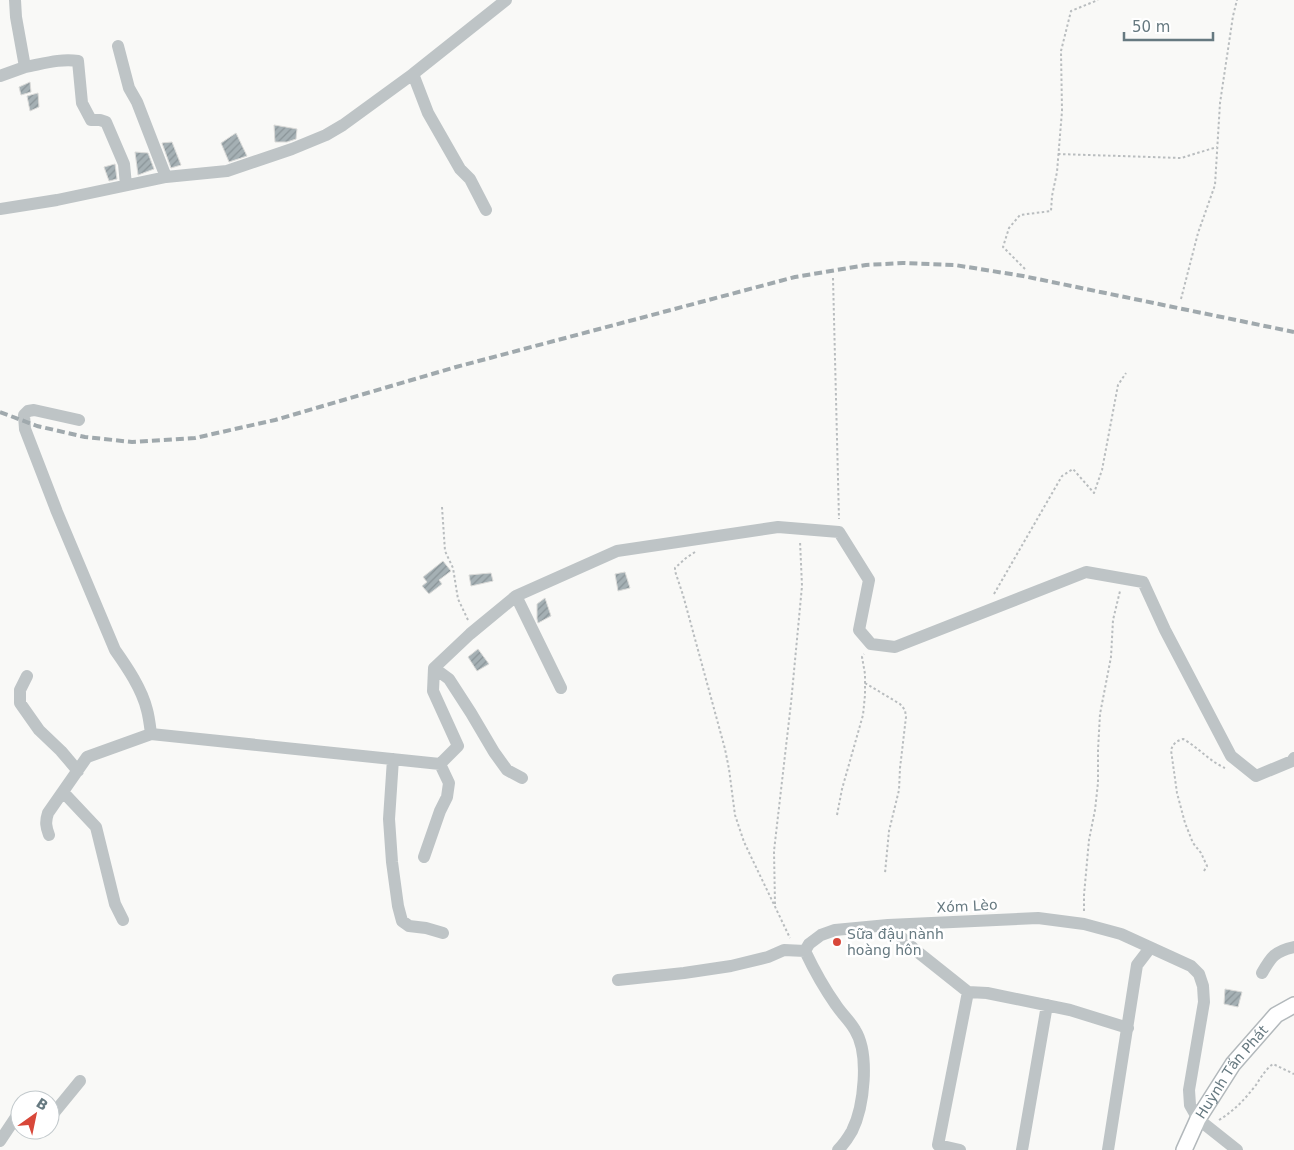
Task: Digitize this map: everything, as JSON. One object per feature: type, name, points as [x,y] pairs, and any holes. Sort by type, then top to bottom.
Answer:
[{"type":"main road","name":"Huỳnh Tấn Phát","points":[[1184,1150],[1202,1123],[1234,1064],[1276,1015],[1294,1005]]},
{"type":"street","points":[[15,0],[16,17],[25,67]]},
{"type":"street","points":[[0,209],[57,200],[166,177],[227,171],[292,149],[326,135],[414,74],[506,0]]},
{"type":"street","points":[[118,46],[129,88],[137,102],[166,177]]},
{"type":"street","points":[[0,76],[25,67],[54,61],[78,61],[82,103],[91,120],[106,122],[124,164],[126,185]]},
{"type":"street","points":[[414,74],[428,113],[460,169],[470,179],[486,210]]},
{"type":"street","points":[[79,420],[34,410],[28,411],[24,415],[25,429],[114,650],[129,670],[148,711],[151,734]]},
{"type":"street","points":[[440,764],[458,746],[433,691],[434,668],[473,631],[516,596],[617,551],[778,526],[839,532],[869,580],[859,630],[871,644],[895,647],[1086,572],[1143,582],[1165,630],[1231,756],[1256,776],[1292,761],[1294,758]]},
{"type":"street","points":[[516,596],[561,688]]},
{"type":"street","points":[[434,668],[449,679],[507,770],[522,778]]},
{"type":"street","points":[[27,676],[20,690],[20,703],[39,730],[78,771]]},
{"type":"street","points":[[49,835],[46,828],[48,813],[87,757],[151,734],[440,764]]},
{"type":"street","points":[[393,758],[389,819],[392,862],[402,921],[409,926],[443,933]]},
{"type":"street","points":[[424,857],[440,811],[447,797],[449,783],[440,764]]},
{"type":"street","points":[[62,792],[96,828],[115,904],[123,920]]},
{"type":"street","name":"Xóm Lèo","points":[[800,951],[821,935],[834,930],[888,925],[1038,918],[1084,924],[1121,934],[1191,966],[1198,974],[1203,986],[1204,1002],[1189,1090],[1190,1105],[1202,1123]]},
{"type":"street","points":[[888,925],[914,949],[968,992],[987,993],[1047,1005],[1078,1012],[1128,1028]]},
{"type":"street","points":[[1262,973],[1271,958],[1283,949],[1294,947]]},
{"type":"street","points":[[1108,1150],[1137,966],[1150,948]]},
{"type":"street","points":[[618,980],[684,974],[731,966],[768,957],[784,950],[800,951],[856,1031],[864,1062],[864,1086],[859,1110],[853,1129],[838,1150]]},
{"type":"street","points":[[960,1150],[936,1147],[968,992]]},
{"type":"street","points":[[1022,1150],[1047,1005]]},
{"type":"street","points":[[60,1105],[80,1081]]},
{"type":"street","points":[[1202,1123],[1237,1150]]},
{"type":"street","points":[[0,1141],[10,1126]]},
{"type":"path","points":[[1025,269],[1003,247],[1009,228],[1020,216],[1050,211],[1057,172],[1062,111],[1061,52],[1072,11],[1098,0]]},
{"type":"path","points":[[1181,299],[1198,233],[1215,185],[1220,103],[1237,0]]},
{"type":"path","points":[[1058,154],[1181,158],[1218,147]]},
{"type":"path","points":[[833,278],[839,532]]},
{"type":"path","points":[[984,612],[1062,476],[1073,469],[1094,493],[1102,470],[1118,385],[1126,373]]},
{"type":"path","points":[[442,507],[445,551],[453,568],[458,598],[473,631]]},
{"type":"path","points":[[776,906],[774,851],[802,586],[799,528]]},
{"type":"path","points":[[699,549],[678,565],[675,568],[675,572],[725,749],[735,815],[744,842],[800,951]]},
{"type":"path","points":[[1084,924],[1084,895],[1089,840],[1096,801],[1100,714],[1111,657],[1113,620],[1123,579]]},
{"type":"path","points":[[837,814],[863,714],[865,683],[862,656],[871,644]]},
{"type":"path","points":[[865,683],[900,704],[905,710],[906,717],[899,790],[889,831],[886,873]]},
{"type":"path","points":[[1204,871],[1207,866],[1201,853],[1193,843],[1185,823],[1177,793],[1171,750],[1173,745],[1183,739],[1219,765],[1229,769],[1244,767]]},
{"type":"path","points":[[1202,1123],[1232,1112],[1273,1064],[1294,1074]]},
{"type":"building","points":[[30,82],[31,92],[21,95],[19,87]]},
{"type":"building","points":[[38,93],[39,107],[30,111],[27,96]]},
{"type":"building","points":[[274,125],[297,129],[296,139],[287,142],[275,142]]},
{"type":"building","points":[[236,133],[247,156],[229,162],[221,143]]},
{"type":"building","points":[[172,142],[181,165],[171,168],[162,143]]},
{"type":"building","points":[[135,152],[148,153],[154,169],[138,175]]},
{"type":"building","points":[[115,164],[117,179],[109,181],[104,167]]},
{"type":"building","points":[[443,561],[451,571],[439,580],[442,584],[429,594],[422,586],[427,582],[423,577]]},
{"type":"building","points":[[625,572],[630,588],[618,591],[615,574]]},
{"type":"building","points":[[491,573],[493,581],[471,586],[469,575]]},
{"type":"building","points":[[545,598],[551,616],[538,623],[537,604]]},
{"type":"building","points":[[478,649],[489,664],[477,671],[468,657]]},
{"type":"building","points":[[1225,989],[1242,992],[1238,1007],[1224,1004]]},
{"type":"railway","points":[[0,412],[37,426],[85,437],[132,442],[195,438],[275,420],[456,367],[795,277],[866,265],[903,263],[955,265],[1023,276],[1294,332]]},
{"type":"place","name":"Sữa đậu nành hoàng hôn","points":[[837,942]]}]
